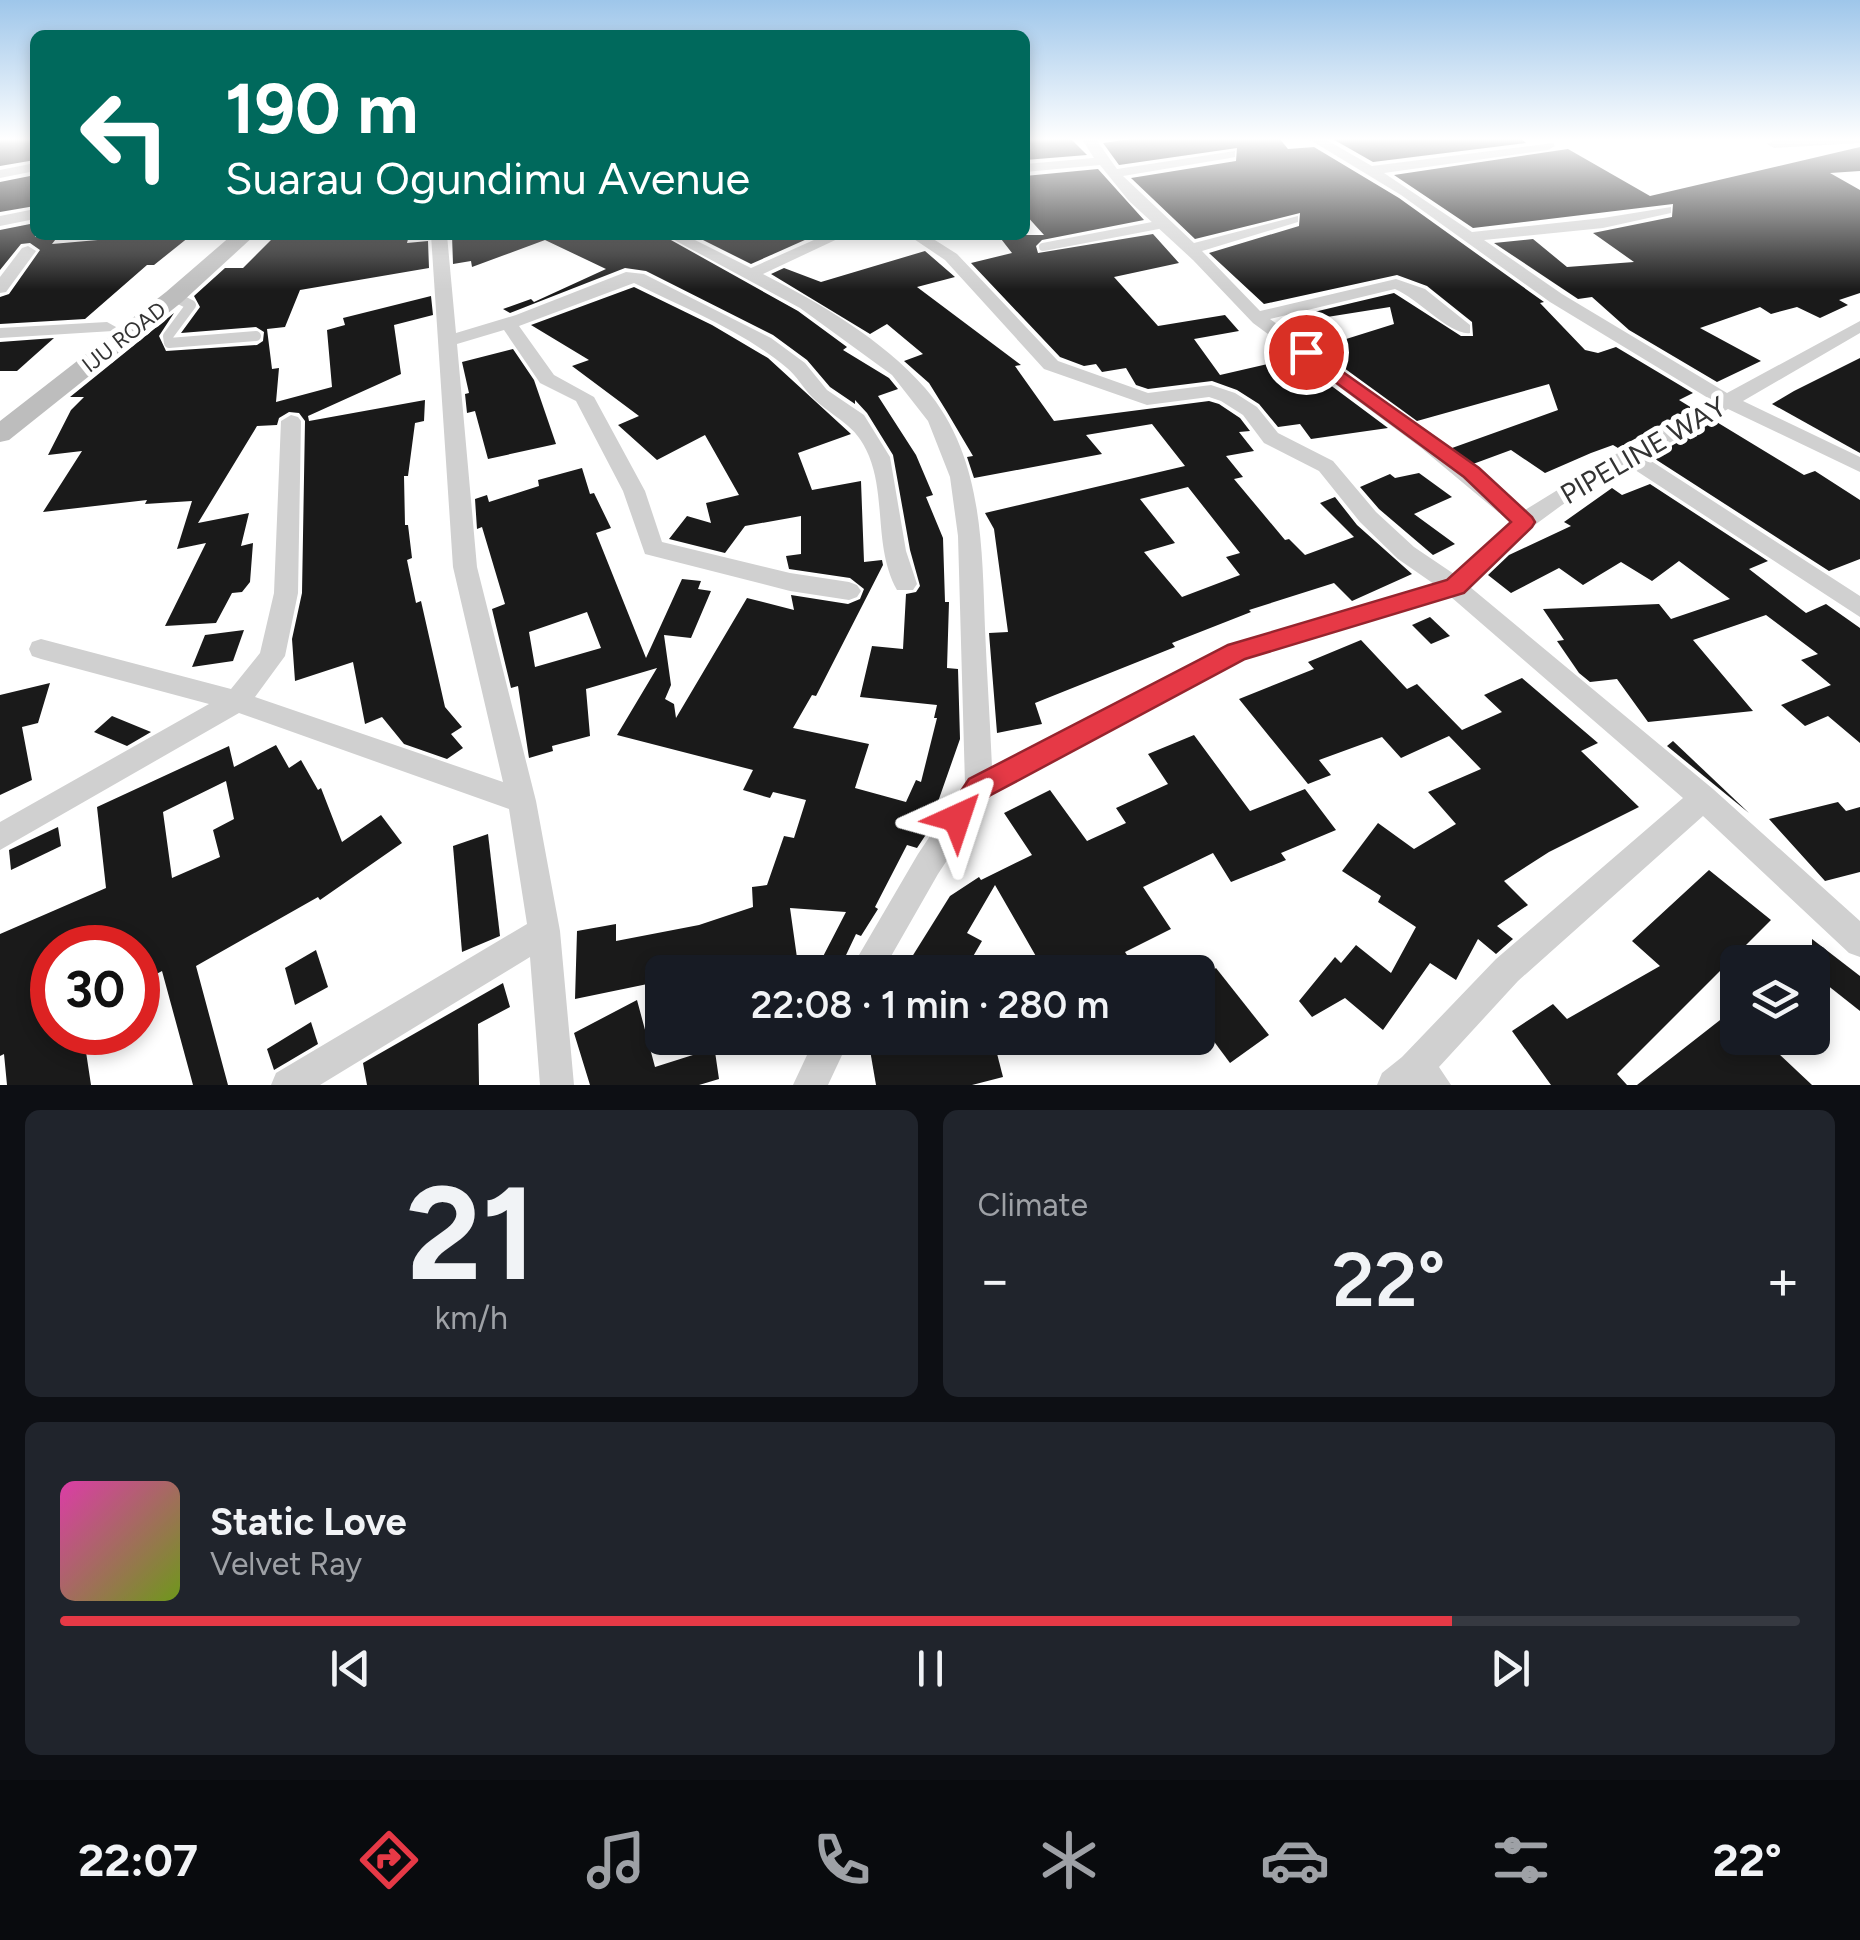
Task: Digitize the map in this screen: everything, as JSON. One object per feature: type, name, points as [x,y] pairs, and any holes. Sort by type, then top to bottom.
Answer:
[{"type":"main road","name":"IJU ROAD","points":[[0,410],[219,240]]},
{"type":"main road","name":"IJU ROAD","points":[[0,434],[174,298],[239,240]]},
{"type":"street","points":[[1126,189],[1158,225],[1190,249],[1257,317],[1471,472],[1524,522]]},
{"type":"street","points":[[1400,189],[1556,298],[1728,401],[1860,465]]},
{"type":"street","points":[[1467,237],[1603,223],[1666,210]]},
{"type":"street","points":[[0,221],[30,215]]},
{"type":"street","points":[[1190,249],[1293,219]]},
{"type":"street","points":[[439,240],[466,567],[522,801],[544,931],[557,1085]]},
{"type":"street","points":[[682,240],[871,349],[922,396],[944,432],[960,472],[970,532],[979,788]]},
{"type":"street","points":[[748,275],[827,240]]},
{"type":"street","points":[[924,240],[951,257],[1051,365],[1146,400],[1211,391],[1228,397],[1250,412],[1271,438],[1326,466],[1406,553],[1456,587],[1703,798],[1860,942]]},
{"type":"street","points":[[0,288],[28,252]]},
{"type":"street","points":[[446,341],[508,323],[626,277],[648,283],[764,342],[798,367],[820,394],[857,419],[880,457],[895,551],[905,584]]},
{"type":"street","points":[[1257,317],[1396,284],[1419,293],[1464,329]]},
{"type":"street","points":[[508,323],[547,379],[584,397],[634,492],[653,548],[790,582],[849,591]]},
{"type":"street","name":"PIPELINE WAY","points":[[875,955],[928,864],[979,788],[1236,652],[1456,587],[1524,522],[1628,456],[1860,326]]},
{"type":"street","points":[[0,333],[106,327]]},
{"type":"street","points":[[0,837],[238,701],[272,656],[286,593],[292,421]]},
{"type":"street","points":[[1628,456],[1860,608]]},
{"type":"street","points":[[41,649],[238,701],[522,801]]},
{"type":"street","points":[[1414,1080],[1506,970],[1703,798]]},
{"type":"street","points":[[288,1085],[544,931]]},
{"type":"street","points":[[810,1085],[825,1055]]},
{"type":"lane","points":[[1043,247],[1158,225]]},
{"type":"lane","points":[[174,298],[191,306],[168,336],[170,344],[256,336]]},
{"type":"building","points":[[0,189],[30,189],[30,207],[0,212]]},
{"type":"building","points":[[1030,189],[1116,189],[1144,220],[1042,240],[1036,246],[1038,253],[1153,234],[1179,263],[1114,277],[1158,326],[1225,315],[1239,331],[1194,339],[1220,375],[1294,358],[1388,428],[1311,439],[1300,424],[1278,427],[1259,404],[1212,381],[1148,389],[1136,385],[1126,368],[1102,372],[1096,364],[1084,366],[1060,357],[971,263],[1012,253],[1002,240],[1030,240],[1030,235],[1044,235],[1030,220]]},
{"type":"building","points":[[1142,189],[1383,189],[1544,302],[1540,303],[1585,350],[1598,353],[1616,347],[1693,393],[1679,400],[1692,408],[1618,448],[1613,445],[1545,473],[1511,450],[1473,464],[1452,448],[1558,410],[1549,384],[1417,421],[1322,352],[1332,350],[1327,345],[1394,324],[1390,307],[1302,321],[1297,316],[1394,293],[1461,336],[1473,336],[1472,322],[1427,286],[1397,275],[1264,304],[1209,253],[1299,226],[1300,213],[1195,239]]},
{"type":"building","points":[[1414,189],[1637,189],[1650,196],[1682,189],[1858,189],[1860,293],[1839,300],[1848,305],[1820,318],[1797,307],[1771,314],[1760,307],[1700,328],[1761,361],[1717,382],[1629,330],[1592,297],[1578,299],[1494,243],[1533,239],[1567,267],[1634,262],[1593,233],[1672,217],[1673,204],[1473,228]]},
{"type":"building","points":[[30,224],[30,240],[55,240],[52,244],[185,240],[154,265],[147,265],[85,319],[0,324],[0,297],[9,294],[40,250],[30,243],[21,244],[0,270],[0,230]]},
{"type":"building","points":[[271,240],[428,241],[429,268],[300,290],[285,327],[267,329],[272,369],[279,368],[276,402],[332,387],[327,330],[345,325],[343,318],[431,296],[433,315],[394,325],[401,374],[308,416],[309,421],[425,400],[424,421],[415,423],[408,476],[404,476],[405,525],[412,558],[407,560],[416,603],[421,601],[445,707],[462,727],[451,734],[463,748],[447,759],[404,744],[382,717],[365,724],[353,662],[295,681],[292,639],[302,593],[305,421],[299,413],[289,412],[279,418],[277,425],[257,426],[198,523],[249,513],[241,546],[253,543],[250,582],[242,592],[232,593],[216,623],[165,626],[206,543],[177,549],[192,501],[145,504],[147,500],[43,512],[82,451],[48,455],[71,410],[84,397],[70,397],[174,313],[159,336],[166,351],[257,345],[263,341],[264,332],[256,327],[181,333],[200,307],[194,296],[225,268],[243,268]]},
{"type":"building","points":[[452,240],[545,240],[472,267],[471,261],[453,264]]},
{"type":"building","points":[[545,240],[671,240],[798,311],[847,347],[843,350],[889,378],[898,389],[878,396],[916,455],[933,495],[926,497],[943,538],[945,602],[949,602],[947,668],[958,669],[960,739],[927,833],[917,848],[907,845],[875,907],[878,909],[861,936],[856,934],[846,955],[824,955],[846,912],[790,908],[797,955],[645,955],[645,985],[575,999],[577,931],[616,924],[616,941],[699,925],[753,907],[752,887],[767,885],[784,836],[794,838],[806,800],[773,792],[770,798],[743,790],[753,770],[617,735],[657,668],[586,689],[590,736],[552,746],[553,751],[529,758],[518,686],[511,688],[492,609],[505,604],[482,527],[477,529],[475,499],[487,495],[489,502],[539,486],[538,480],[582,468],[590,494],[594,493],[611,528],[596,533],[646,658],[682,579],[701,581],[698,589],[711,591],[691,638],[664,635],[671,685],[665,699],[674,704],[676,718],[747,598],[794,610],[791,595],[848,604],[860,599],[864,589],[850,578],[789,569],[786,556],[801,554],[801,516],[745,526],[725,553],[669,539],[687,516],[711,523],[706,503],[739,495],[705,435],[657,460],[618,425],[639,416],[572,366],[589,360],[531,325],[634,287],[768,358],[851,434],[798,453],[812,490],[861,481],[864,562],[882,560],[883,565],[816,696],[812,695],[793,728],[869,744],[855,788],[906,802],[916,780],[921,782],[937,705],[860,697],[872,646],[903,649],[906,594],[916,592],[920,586],[893,455],[855,400],[855,404],[830,387],[807,360],[773,335],[646,271],[625,268],[510,313],[503,309],[531,299],[534,302],[606,269]],"holes":[[[587,612],[601,648],[535,667],[529,632]]]},
{"type":"building","points":[[703,240],[805,240],[751,264]]},
{"type":"building","points":[[925,251],[955,277],[917,287],[1021,365],[1015,366],[1054,421],[1209,401],[1219,404],[1240,418],[1250,431],[1239,432],[1254,451],[1226,456],[1243,477],[1234,479],[1285,540],[1289,539],[1305,555],[1354,537],[1320,503],[1335,497],[1357,525],[1412,574],[1352,601],[1334,583],[1249,610],[1172,643],[1175,647],[1035,703],[1042,724],[997,733],[989,633],[1008,632],[994,529],[985,513],[1185,466],[1152,424],[1086,435],[1102,454],[974,478],[967,457],[973,456],[947,412],[929,383],[904,361],[923,354],[887,324],[870,334],[771,274],[784,268],[821,282]],"holes":[[[1188,487],[1240,553],[1226,557],[1240,575],[1182,597],[1144,552],[1175,543],[1140,499]]]},
{"type":"building","points":[[54,338],[17,371],[0,371],[0,342]]},
{"type":"building","points":[[513,349],[534,380],[556,444],[488,459],[475,411],[467,413],[465,394],[469,393],[462,362]]},
{"type":"building","points":[[1860,358],[1860,453],[1772,404],[1794,391]]},
{"type":"building","points":[[1715,421],[1804,475],[1815,471],[1860,500],[1860,559],[1829,571],[1652,457]]},
{"type":"building","points":[[1419,473],[1452,497],[1414,514],[1455,544],[1433,555],[1379,509],[1360,487],[1390,474],[1395,478]]},
{"type":"building","points":[[1650,484],[1768,561],[1749,569],[1806,613],[1826,604],[1860,628],[1860,743],[1828,716],[1805,726],[1781,705],[1831,685],[1801,660],[1818,654],[1766,615],[1693,640],[1753,711],[1648,722],[1617,679],[1590,682],[1579,673],[1557,641],[1564,640],[1543,609],[1659,604],[1671,619],[1730,599],[1679,561],[1652,581],[1621,562],[1583,585],[1559,568],[1511,593],[1488,575],[1509,555],[1571,526],[1564,522],[1612,488],[1622,495]]},
{"type":"building","points":[[1430,617],[1450,636],[1431,644],[1412,625]]},
{"type":"building","points":[[244,630],[233,661],[192,667],[205,635]]},
{"type":"building","points":[[1361,640],[1407,689],[1417,684],[1462,730],[1502,712],[1484,695],[1522,678],[1598,743],[1581,751],[1639,807],[1549,852],[1504,881],[1528,905],[1497,926],[1513,939],[1496,954],[1478,939],[1456,980],[1430,963],[1383,1030],[1345,998],[1312,1017],[1299,1001],[1335,957],[1341,963],[1356,945],[1391,973],[1416,927],[1378,902],[1381,896],[1342,871],[1378,823],[1414,849],[1456,824],[1428,792],[1481,769],[1449,736],[1401,758],[1382,737],[1319,760],[1331,775],[1308,784],[1239,699],[1314,669],[1308,662]]},
{"type":"building","points":[[50,683],[38,723],[22,727],[32,780],[0,795],[0,695]]},
{"type":"building","points":[[112,716],[151,732],[127,746],[94,732]]},
{"type":"building","points":[[1194,735],[1250,811],[1305,789],[1336,830],[1281,853],[1286,860],[1231,882],[1213,853],[1143,887],[1171,929],[1125,952],[1127,955],[1035,955],[995,885],[967,933],[982,941],[974,955],[913,955],[950,896],[979,877],[981,880],[1032,855],[1004,813],[1050,790],[1087,841],[1126,823],[1116,808],[1168,784],[1148,754]]},
{"type":"building","points":[[1673,741],[1749,813],[1667,746]]},
{"type":"building","points":[[276,745],[289,768],[301,760],[318,790],[321,788],[342,842],[381,815],[402,843],[320,900],[318,897],[196,966],[228,1085],[193,1085],[160,972],[160,925],[30,925],[30,1055],[86,1055],[91,1085],[7,1085],[4,1054],[0,1056],[0,934],[106,888],[97,807],[229,746],[234,767]],"holes":[[[226,781],[234,819],[213,830],[220,857],[172,878],[163,812]]]},
{"type":"building","points":[[1838,802],[1846,811],[1860,807],[1860,872],[1825,881],[1769,819]]},
{"type":"building","points":[[58,827],[61,846],[11,870],[9,850]]},
{"type":"building","points":[[488,834],[500,936],[462,952],[453,846]]},
{"type":"building","points":[[1709,870],[1771,920],[1746,945],[1720,945],[1720,971],[1617,1074],[1627,1085],[1551,1085],[1512,1031],[1553,1004],[1567,1019],[1660,966],[1632,941]]},
{"type":"building","points":[[316,950],[328,987],[295,1005],[285,968]]},
{"type":"building","points":[[1830,953],[1860,976],[1860,1011],[1830,987]]},
{"type":"building","points":[[1215,969],[1269,1035],[1230,1063],[1215,1043]]},
{"type":"building","points":[[503,983],[510,1007],[478,1024],[479,1085],[367,1085],[363,1063]]},
{"type":"building","points":[[637,1000],[645,1030],[645,1055],[652,1055],[655,1067],[693,1055],[715,1055],[719,1079],[699,1085],[590,1085],[574,1033]]},
{"type":"building","points":[[1720,1020],[1720,1055],[1780,1055],[1812,1085],[1637,1085]]},
{"type":"building","points":[[311,1022],[318,1044],[274,1070],[267,1049]]},
{"type":"building","points":[[871,1055],[997,1055],[1003,1077],[972,1085],[876,1085]]},
{"type":"route","points":[[957,818],[979,788],[1236,652],[1456,587],[1524,522],[1471,472],[1306,352]]}]
